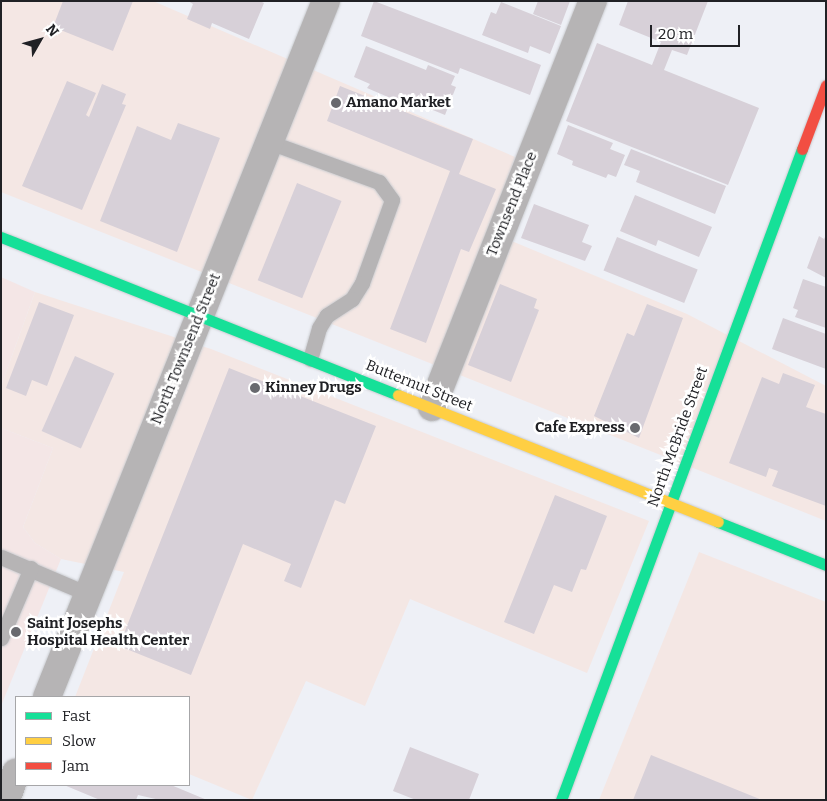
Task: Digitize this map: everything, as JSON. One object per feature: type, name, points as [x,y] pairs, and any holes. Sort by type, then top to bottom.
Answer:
[{"type":"street","name":"North Townsend Street","points":[[47,696],[326,1]]},
{"type":"street","name":"Townsend Place","points":[[432,407],[593,1]]},
{"type":"street","name":"North McBride Street","points":[[561,800],[826,85]]},
{"type":"street","name":"Butternut Street","points":[[1,237],[826,564]]},
{"type":"street","points":[[6,800],[15,776]]},
{"type":"lane","points":[[269,142],[380,182],[392,200],[362,283],[352,298],[327,316],[319,328],[310,359]]},
{"type":"lane","points":[[1,557],[32,568],[88,594]]},
{"type":"lane","points":[[1,638],[32,568]]},
{"type":"shaded area","points":[[1,1],[153,1],[515,157],[490,232],[687,314],[826,386],[826,521],[1,192]]},
{"type":"shaded area","points":[[1,277],[35,292],[1,386]]},
{"type":"shaded area","points":[[35,292],[211,349],[649,521],[587,673],[410,599],[365,706],[306,681],[252,800],[190,774],[190,696],[75,696],[124,572],[61,559],[35,543],[23,527],[53,448],[1,428],[1,386]]},
{"type":"shaded area","name":"Saint Josephs Hospital Health Center","points":[[1,428],[53,448],[23,527],[35,543],[61,559],[1,706]]},
{"type":"shaded area","points":[[699,552],[826,602],[826,800],[599,800]]},
{"type":"building","points":[[63,1],[133,1],[113,51],[53,27]]},
{"type":"building","points":[[188,1],[260,1],[264,3],[249,39],[212,23],[210,29],[187,19],[193,4]]},
{"type":"building","points":[[374,1],[541,65],[530,95],[460,68],[458,74],[361,36]]},
{"type":"building","points":[[538,1],[570,1],[561,25],[533,14]]},
{"type":"building","points":[[628,1],[708,1],[687,55],[672,50],[664,70],[759,108],[728,185],[566,121],[597,43],[652,65],[661,42],[619,25]]},
{"type":"building","points":[[501,2],[561,26],[550,54],[530,46],[528,53],[482,35],[491,12],[496,14]]},
{"type":"building","points":[[366,46],[426,70],[428,65],[455,76],[451,85],[456,87],[445,115],[418,104],[416,109],[367,88],[370,84],[354,77]]},
{"type":"building","points":[[67,81],[96,93],[86,115],[89,117],[102,84],[126,94],[122,104],[126,105],[82,210],[22,186]]},
{"type":"building","points":[[340,86],[473,139],[459,174],[496,189],[469,252],[461,249],[426,343],[390,329],[450,171],[327,121]]},
{"type":"building","points":[[178,123],[220,138],[177,252],[100,221],[137,126],[171,140]]},
{"type":"building","points":[[568,125],[613,143],[610,149],[625,155],[616,177],[608,174],[606,178],[572,165],[573,161],[557,154]]},
{"type":"building","points":[[631,149],[726,186],[715,214],[636,182],[640,171],[624,165]]},
{"type":"building","points":[[297,183],[342,201],[302,298],[258,280]]},
{"type":"building","points":[[635,195],[712,227],[699,257],[658,240],[656,246],[620,231]]},
{"type":"building","points":[[534,204],[589,225],[582,242],[592,246],[585,261],[521,238]]},
{"type":"building","points":[[826,235],[826,278],[807,268],[819,236],[824,239]]},
{"type":"building","points":[[617,237],[698,270],[684,303],[604,270]]},
{"type":"building","points":[[803,279],[826,287],[826,328],[795,317],[798,310],[793,308]]},
{"type":"building","points":[[500,284],[537,299],[534,308],[539,310],[511,382],[468,365]]},
{"type":"building","points":[[39,302],[74,315],[47,386],[32,380],[26,396],[6,388]]},
{"type":"building","points":[[647,304],[683,318],[639,438],[594,416],[627,333],[634,336]]},
{"type":"building","points":[[783,318],[826,334],[826,369],[772,349]]},
{"type":"building","points":[[75,356],[114,373],[81,448],[42,431]]},
{"type":"building","points":[[229,368],[376,426],[345,504],[335,500],[301,588],[284,581],[291,564],[243,544],[191,675],[119,646]]},
{"type":"building","points":[[783,373],[815,385],[806,407],[826,414],[826,506],[772,486],[778,471],[769,468],[766,477],[729,463],[762,377],[779,384]]},
{"type":"building","points":[[555,495],[607,516],[586,570],[581,569],[572,592],[554,585],[534,634],[504,622]]},
{"type":"building","points":[[410,747],[479,774],[469,800],[416,800],[393,791]]},
{"type":"building","points":[[651,755],[762,800],[633,800]]},
{"type":"building","points":[[66,786],[173,786],[207,800],[160,800],[138,795],[136,800],[100,800]]},
{"type":"traffic: fast","points":[[561,800],[802,149]]},
{"type":"traffic: fast","points":[[1,237],[398,395]]},
{"type":"traffic: fast","points":[[718,522],[826,565]]},
{"type":"traffic: slow","points":[[398,395],[718,522]]},
{"type":"traffic: jam","points":[[802,149],[826,85]]},
{"type":"place","name":"Amano Market","points":[[336,103]]},
{"type":"place","name":"Kinney Drugs","points":[[255,388]]},
{"type":"place","name":"Cafe Express","points":[[635,428]]},
{"type":"place","name":"Saint Josephs Hospital Health Center","points":[[16,632]]}]
